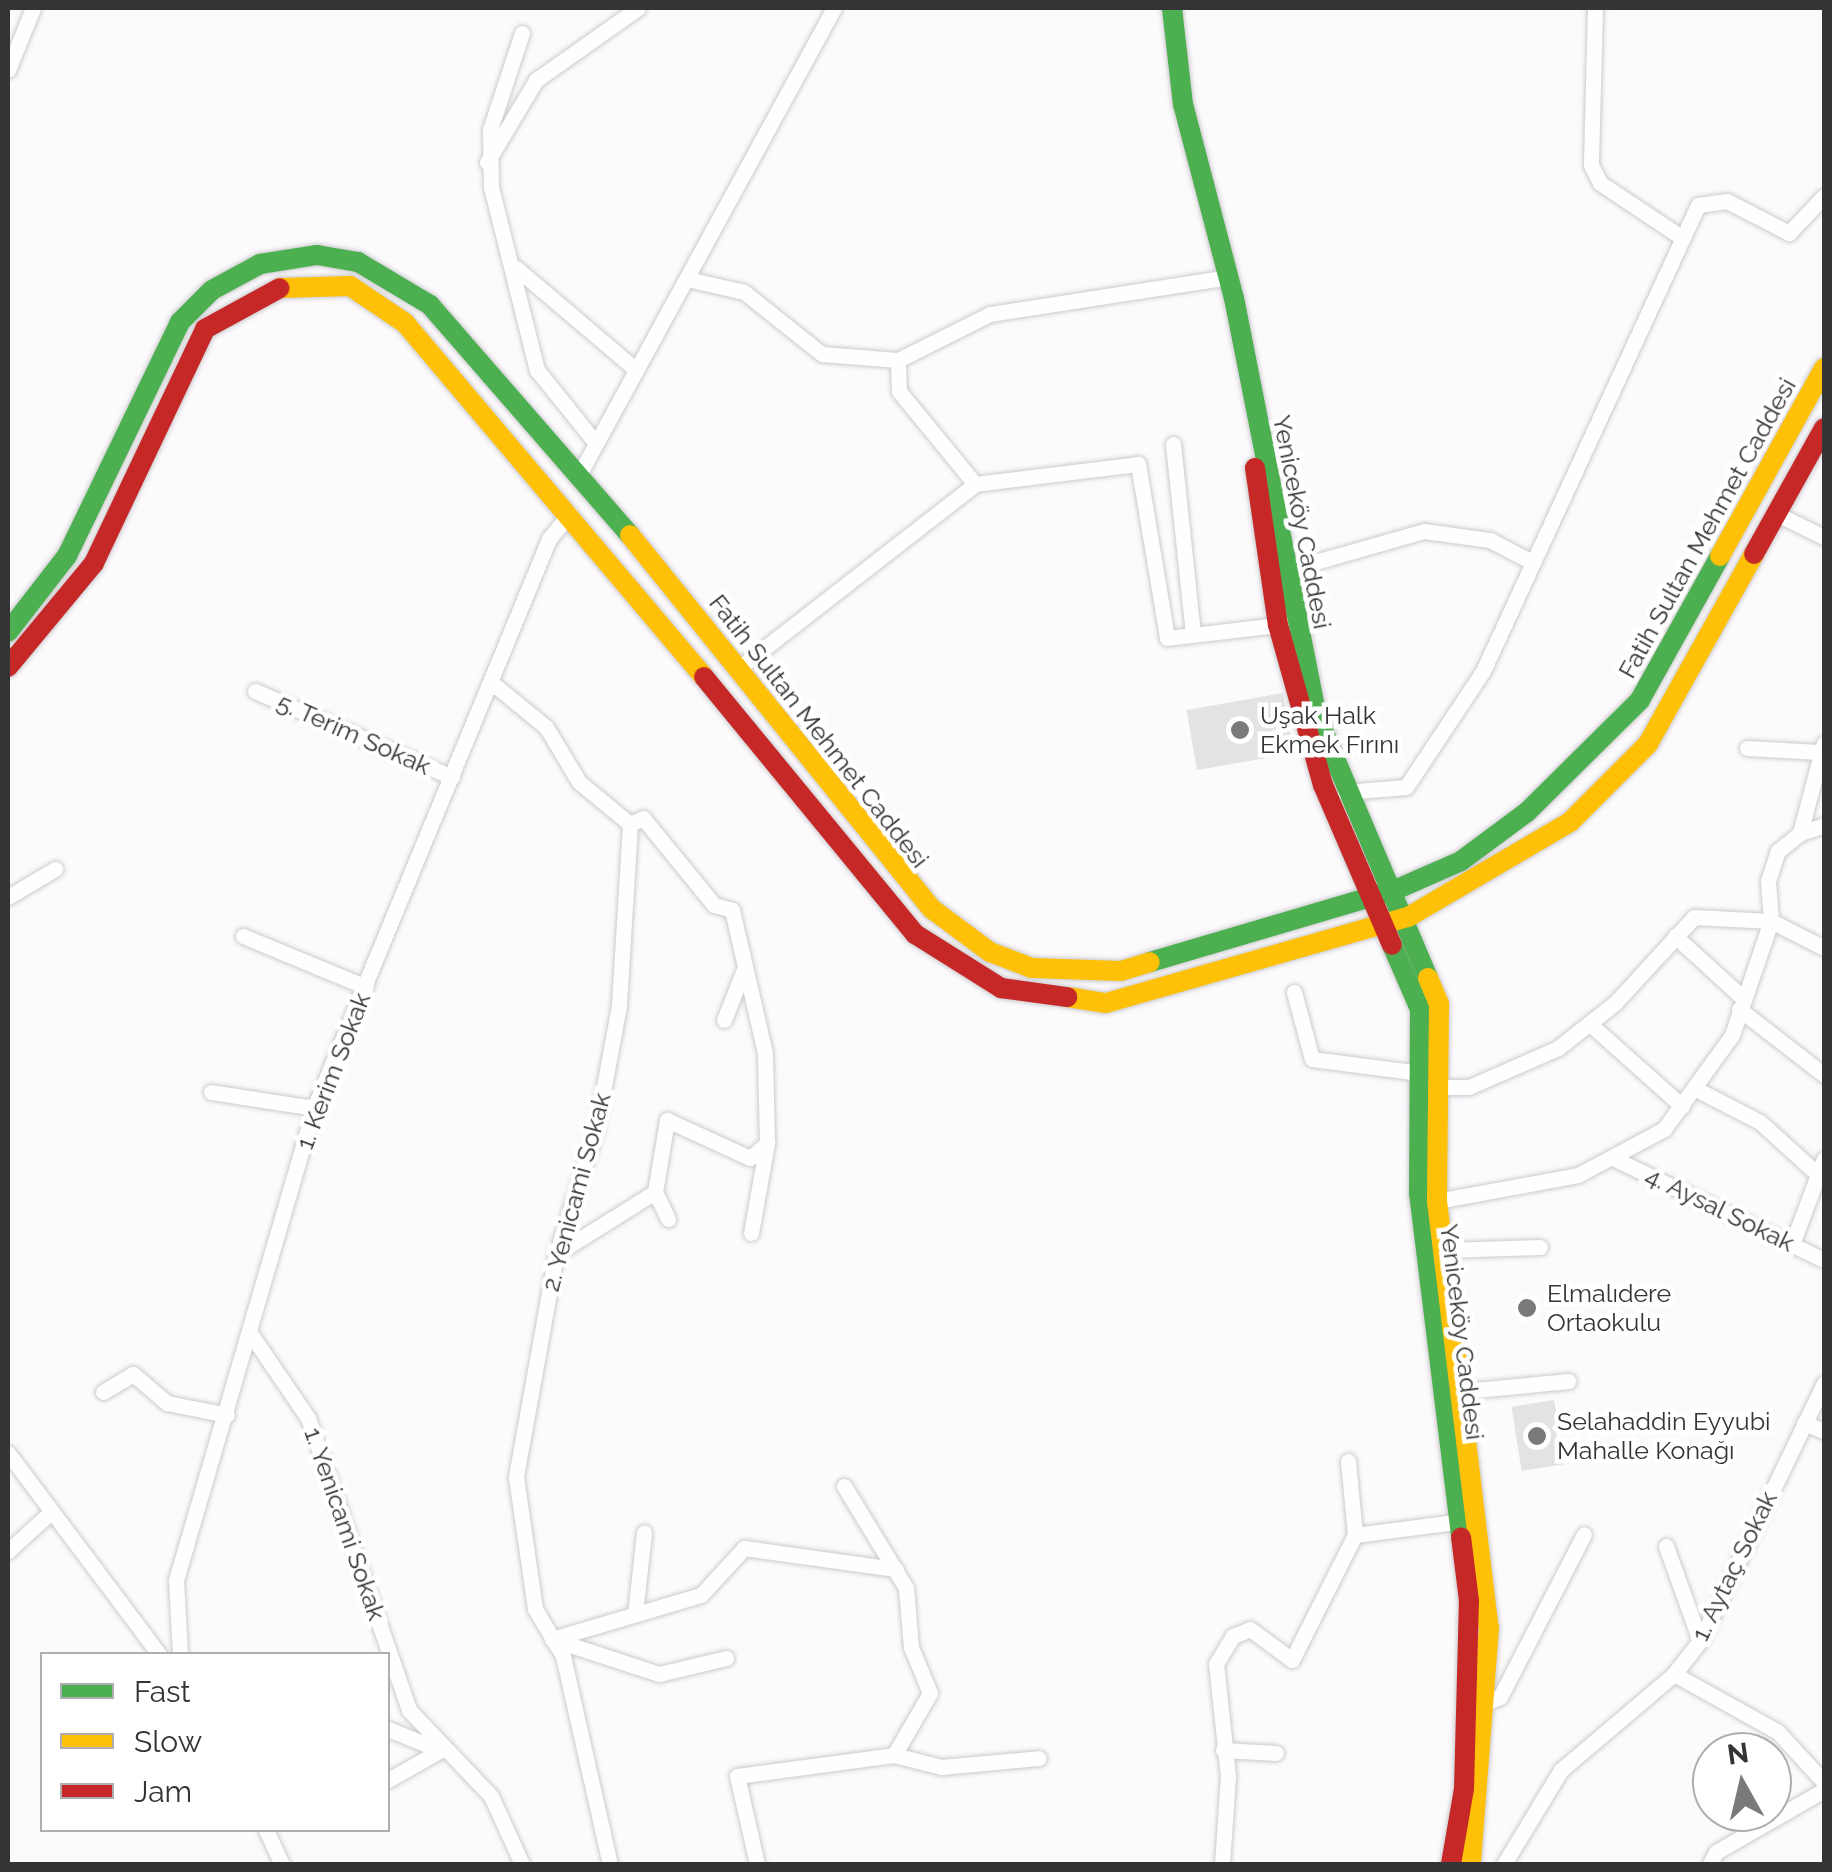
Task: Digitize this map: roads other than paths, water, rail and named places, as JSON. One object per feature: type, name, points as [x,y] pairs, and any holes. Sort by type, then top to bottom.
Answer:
[{"type":"main road","points":[[1172,8],[1184,104],[1228,277],[1255,407]]},
{"type":"main road","name":"Fatih Sultan Mehmet Caddesi","points":[[8,632],[67,556],[164,342],[212,290],[260,264],[317,255],[394,279],[430,306],[580,473],[739,668],[888,864],[957,932],[1032,968],[1121,971],[1373,898],[1462,861],[1615,732],[1666,659],[1824,368]]},
{"type":"main road","name":"Fatih Sultan Mehmet Caddesi","points":[[8,667],[94,564],[189,352],[220,315],[268,288],[323,283],[379,300],[570,513],[870,884],[968,973],[1038,997],[1106,1002],[1408,917],[1482,882],[1613,783],[1648,744],[1824,428]]},
{"type":"main road","name":"Yeniceköy Caddesi","points":[[1255,407],[1287,570],[1287,624],[1345,792],[1408,917],[1438,1004],[1438,1200],[1466,1391],[1464,1789],[1451,1864]]},
{"type":"main road","name":"Yeniceköy Caddesi","points":[[1255,407],[1287,624],[1323,786],[1420,1009],[1419,1193],[1488,1611],[1486,1703],[1471,1864]]},
{"type":"street","points":[[8,70],[33,8]]},
{"type":"street","points":[[488,162],[536,80],[638,8]]},
{"type":"street","points":[[580,473],[636,368],[692,280],[834,8]]},
{"type":"street","points":[[1595,8],[1591,166],[1625,203],[1682,238]]},
{"type":"street","points":[[522,33],[488,162],[537,370],[594,441]]},
{"type":"street","points":[[1345,792],[1406,787],[1484,672],[1698,206],[1714,200],[1789,233],[1824,196]]},
{"type":"street","points":[[516,268],[636,368]]},
{"type":"street","points":[[692,280],[744,292],[822,354],[898,360],[990,314],[1228,277]]},
{"type":"street","points":[[898,360],[898,391],[975,484]]},
{"type":"street","points":[[1173,444],[1194,634]]},
{"type":"street","points":[[739,668],[975,484],[1138,464],[1166,638],[1287,624]]},
{"type":"street","name":"1. Kerim Sokak","points":[[180,1652],[176,1580],[252,1336],[314,1108],[548,539],[570,513]]},
{"type":"street","points":[[1777,514],[1824,537]]},
{"type":"street","points":[[1287,570],[1424,531],[1490,540],[1532,562]]},
{"type":"street","points":[[492,683],[546,727],[579,782],[630,824],[644,818],[714,905],[732,910],[768,1082],[767,1144],[752,1233]]},
{"type":"street","name":"5. Terim Sokak","points":[[255,691],[452,777]]},
{"type":"street","points":[[1747,748],[1822,747],[1800,832]]},
{"type":"street","name":"2. Yenicami Sokak","points":[[610,1864],[552,1639],[535,1608],[516,1478],[556,1254],[596,1129],[619,1006],[630,824]]},
{"type":"street","points":[[1438,1200],[1542,1185],[1616,1159],[1682,1106],[1741,1004],[1771,921],[1768,881],[1778,851],[1800,832],[1824,824]]},
{"type":"street","points":[[8,897],[54,869]]},
{"type":"street","points":[[1438,1086],[1505,1075],[1591,1025],[1694,917],[1771,921],[1824,948]]},
{"type":"street","points":[[243,936],[366,987]]},
{"type":"street","points":[[1675,936],[1741,1004],[1824,1075]]},
{"type":"street","points":[[724,1020],[745,967]]},
{"type":"street","points":[[1294,992],[1312,1058],[1420,1073]]},
{"type":"street","points":[[1591,1025],[1682,1106]]},
{"type":"street","points":[[1694,1088],[1760,1122],[1819,1164],[1792,1244]]},
{"type":"street","points":[[211,1092],[314,1108]]},
{"type":"street","points":[[668,1220],[656,1192],[668,1120],[750,1158],[767,1144]]},
{"type":"street","name":"4. Aysal Sokak","points":[[1616,1159],[1824,1260]]},
{"type":"street","points":[[556,1254],[656,1192]]},
{"type":"street","points":[[1445,1250],[1540,1247]]},
{"type":"street","name":"1. Yenicami Sokak","points":[[252,1336],[308,1418],[390,1652]]},
{"type":"street","points":[[103,1392],[133,1374],[168,1403],[227,1415]]},
{"type":"street","points":[[1466,1391],[1569,1381]]},
{"type":"street","name":"1. Aytaç Sokak","points":[[1504,1864],[1560,1770],[1674,1674],[1700,1641],[1824,1384]]},
{"type":"street","points":[[1804,1422],[1824,1431]]},
{"type":"street","points":[[8,1453],[157,1652]]},
{"type":"street","points":[[1222,1864],[1223,1750],[1216,1664],[1233,1636],[1250,1629],[1292,1660],[1355,1535],[1348,1461]]},
{"type":"street","points":[[844,1486],[896,1570],[930,1693],[894,1755]]},
{"type":"street","points":[[8,1551],[51,1512]]},
{"type":"street","points":[[1355,1535],[1463,1521]]},
{"type":"street","points":[[635,1614],[644,1532]]},
{"type":"street","points":[[1486,1703],[1500,1697],[1584,1534]]},
{"type":"street","points":[[1666,1546],[1700,1641]]},
{"type":"street","points":[[552,1639],[701,1595],[744,1548],[896,1570]]},
{"type":"street","points":[[552,1639],[659,1674],[726,1658]]},
{"type":"street","name":"1. Yenicami Sokak","points":[[390,1653],[410,1710],[441,1750],[491,1796],[522,1864]]},
{"type":"street","points":[[1674,1674],[1778,1732],[1824,1786],[1716,1852],[1710,1864]]},
{"type":"street","points":[[390,1730],[441,1750]]},
{"type":"street","points":[[390,1779],[441,1750]]},
{"type":"street","points":[[1223,1750],[1276,1753]]},
{"type":"street","points":[[756,1864],[736,1776],[894,1755],[940,1767],[1038,1758]]},
{"type":"street","points":[[267,1832],[282,1864]]},
{"type":"place","name":"Uşak Halk Ekmek Fırını","points":[[1240,730]]},
{"type":"place","name":"Elmalıdere Ortaokulu","points":[[1527,1308]]},
{"type":"place","name":"Selahaddin Eyyubi Mahalle Konağı","points":[[1537,1436]]}]
